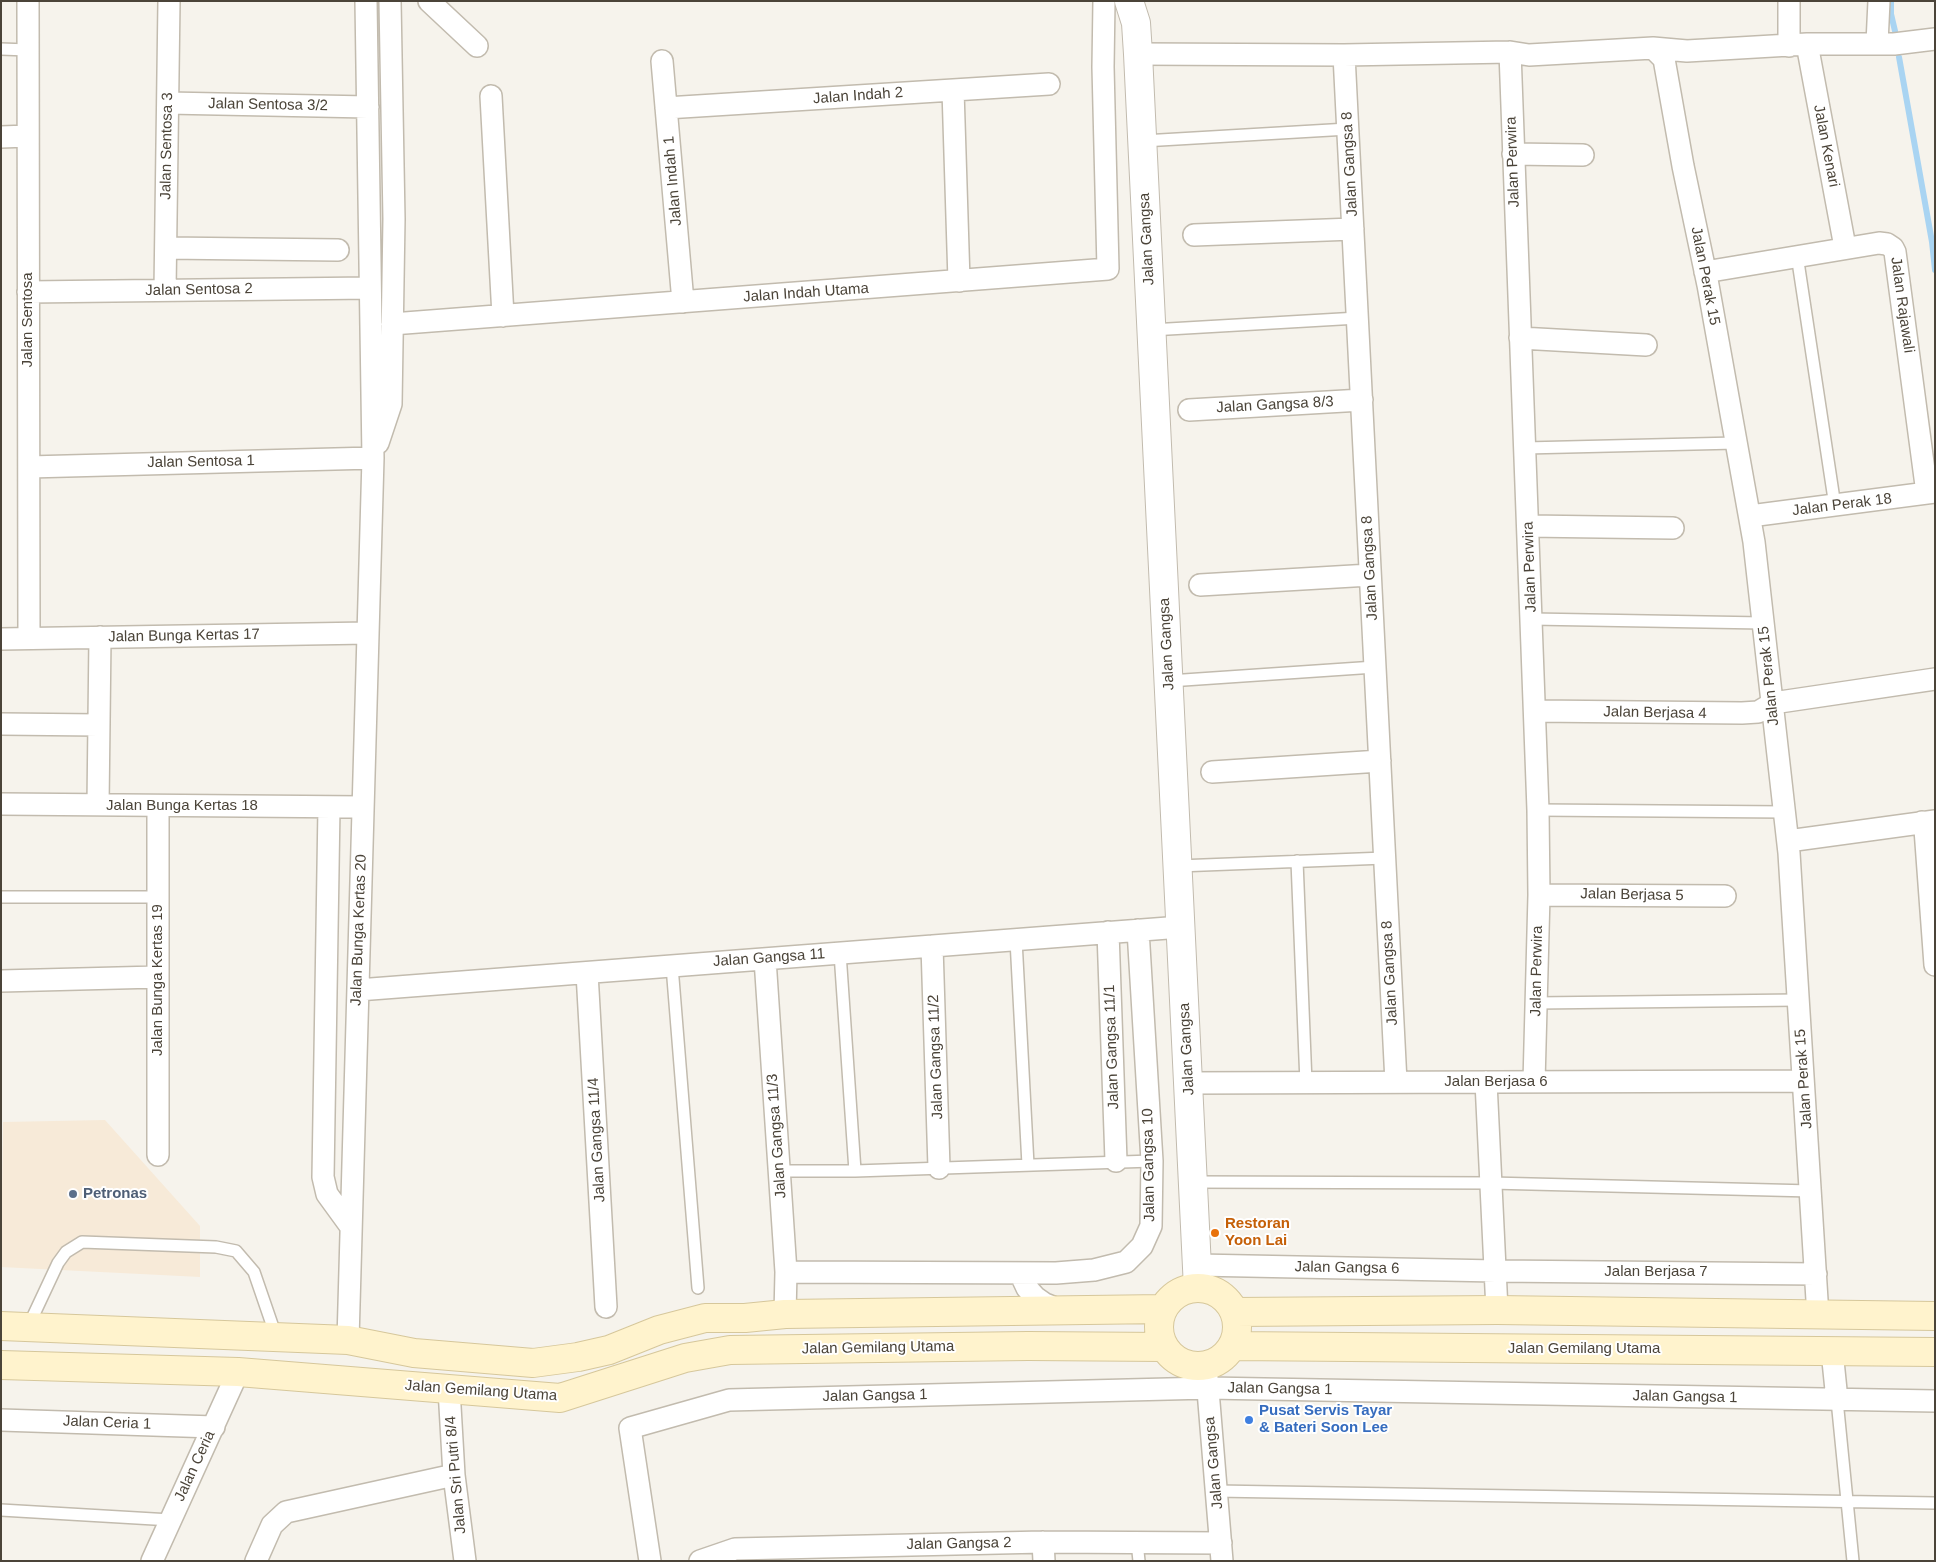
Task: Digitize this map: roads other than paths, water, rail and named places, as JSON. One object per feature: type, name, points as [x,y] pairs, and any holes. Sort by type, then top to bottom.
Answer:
[{"type":"main road","points":[[1198,1276],[1206,1288],[1218,1292],[1228,1301],[1235,1312],[1237,1335],[1233,1346],[1207,1377],[1194,1367],[1182,1364],[1171,1357],[1164,1347],[1159,1335],[1159,1322],[1163,1309],[1170,1299],[1198,1276]]},
{"type":"main road","name":"Jalan Gemilang Utama","points":[[14,1326],[348,1340],[414,1353],[533,1363],[578,1357],[609,1350],[659,1330],[705,1318],[746,1318],[785,1314],[1163,1309]]},
{"type":"main road","points":[[1235,1312],[1498,1310],[1818,1316],[1935,1316]]},
{"type":"main road","name":"Jalan Gemilang Utama","points":[[1,1365],[238,1372],[560,1398],[685,1358],[730,1350],[1028,1346],[1164,1347]]},
{"type":"main road","name":"Jalan Gemilang Utama","points":[[1233,1346],[1935,1352]]},
{"type":"street","name":"Jalan Sentosa","points":[[28,1],[29,638]]},
{"type":"street","name":"Jalan Sentosa 3","points":[[165,290],[169,1]]},
{"type":"street","points":[[366,1],[373,458]]},
{"type":"street","points":[[373,458],[391,404],[394,219],[390,1]]},
{"type":"street","points":[[428,1],[477,46]]},
{"type":"street","name":"Jalan Indah Utama","points":[[392,324],[1108,270],[1103,67],[1104,1]]},
{"type":"street","name":"Jalan Gangsa","points":[[1129,1],[1136,23],[1138,54],[1198,1276]]},
{"type":"street","name":"Jalan Kenari","points":[[1790,1],[1798,45],[1845,247]]},
{"type":"street","points":[[1879,1],[1905,42]]},
{"type":"street","points":[[1138,54],[1344,55],[1510,52],[1529,55],[1653,48],[1686,51],[1905,42]]},
{"type":"street","name":"Jalan Perak 15","points":[[1653,48],[1664,59],[1750,516],[1764,623],[1788,841],[1818,1316]]},
{"type":"street","name":"Jalan Perwira","points":[[1510,52],[1538,810],[1539,894],[1534,1082]]},
{"type":"street","name":"Jalan Gangsa 8","points":[[1344,55],[1396,1082]]},
{"type":"street","name":"Jalan Indah 1","points":[[662,61],[683,302]]},
{"type":"street","name":"Jalan Indah 2","points":[[666,108],[1049,84]]},
{"type":"street","points":[[952,90],[959,281]]},
{"type":"street","points":[[491,96],[503,316]]},
{"type":"street","name":"Jalan Sentosa 3/2","points":[[168,103],[368,106]]},
{"type":"street","points":[[1,137],[28,136]]},
{"type":"street","points":[[1513,154],[1583,155]]},
{"type":"street","points":[[1194,235],[1353,229]]},
{"type":"street","name":"Jalan Rajawali","points":[[1705,272],[1879,242],[1893,248],[1931,493]]},
{"type":"street","points":[[166,248],[338,250]]},
{"type":"street","name":"Jalan Sentosa 2","points":[[28,292],[370,288]]},
{"type":"street","points":[[1520,338],[1646,345]]},
{"type":"street","name":"Jalan Gangsa 8/3","points":[[1189,410],[1362,400]]},
{"type":"street","name":"Jalan Sentosa 1","points":[[29,466],[373,458]]},
{"type":"street","name":"Jalan Bunga Kertas 20","points":[[348,1340],[373,458]]},
{"type":"street","name":"Jalan Perak 18","points":[[1750,516],[1931,493]]},
{"type":"street","points":[[1528,526],[1673,528]]},
{"type":"street","points":[[1200,585],[1370,575]]},
{"type":"street","name":"Jalan Bunga Kertas 17","points":[[1,639],[368,633]]},
{"type":"street","points":[[98,805],[100,637]]},
{"type":"street","name":"Jalan Berjasa 4","points":[[1535,711],[1758,712],[1772,703],[1935,679]]},
{"type":"street","points":[[1,724],[99,725]]},
{"type":"street","points":[[1212,772],[1380,761]]},
{"type":"street","name":"Jalan Bunga Kertas 18","points":[[1,804],[363,807]]},
{"type":"street","name":"Jalan Bunga Kertas 19","points":[[158,806],[158,1154]]},
{"type":"street","name":"Jalan Bunga Kertas 20","points":[[329,807],[323,1178],[327,1194],[351,1228]]},
{"type":"street","points":[[1788,841],[1928,821],[1925,829],[1935,965]]},
{"type":"street","name":"Jalan Berjasa 5","points":[[1539,894],[1725,896]]},
{"type":"street","name":"Jalan Gangsa 11","points":[[358,990],[1181,927]]},
{"type":"street","name":"Jalan Gangsa 10","points":[[786,1272],[1056,1273],[1094,1270],[1126,1262],[1142,1246],[1151,1226],[1152,1161],[1138,930]]},
{"type":"street","name":"Jalan Gangsa 11/1","points":[[1108,932],[1116,1161]]},
{"type":"street","name":"Jalan Gangsa 11/2","points":[[932,946],[939,1168]]},
{"type":"street","name":"Jalan Gangsa 11/3","points":[[765,959],[786,1272],[785,1314]]},
{"type":"street","name":"Jalan Gangsa 11/4","points":[[587,972],[606,1307]]},
{"type":"street","points":[[1,981],[157,977]]},
{"type":"street","name":"Jalan Berjasa 6","points":[[1188,1083],[1803,1081]]},
{"type":"street","points":[[1486,1082],[1498,1310]]},
{"type":"street","name":"Jalan Gangsa 6","points":[[1198,1276],[1496,1271]]},
{"type":"street","name":"Jalan Berjasa 7","points":[[1496,1271],[1816,1274]]},
{"type":"street","points":[[1020,1273],[1027,1288],[1035,1298],[1061,1310]]},
{"type":"street","points":[[1832,1351],[1837,1400]]},
{"type":"street","name":"Jalan Ceria","points":[[152,1561],[238,1372]]},
{"type":"street","name":"Jalan Gangsa","points":[[1207,1377],[1222,1552]]},
{"type":"street","name":"Jalan Gangsa 1","points":[[650,1561],[630,1428],[729,1400],[1207,1377],[1837,1400],[1935,1401]]},
{"type":"street","name":"Jalan Sri Putri 8/4","points":[[449,1389],[454,1475],[465,1561]]},
{"type":"street","name":"Jalan Ceria 1","points":[[1,1420],[214,1426]]},
{"type":"street","points":[[256,1561],[272,1525],[286,1512],[454,1475]]},
{"type":"street","name":"Jalan Gangsa 2","points":[[700,1561],[735,1549],[1222,1552]]},
{"type":"lane","points":[[1,50],[28,50]]},
{"type":"lane","points":[[1142,142],[1348,129]]},
{"type":"lane","points":[[1797,255],[1835,506]]},
{"type":"lane","points":[[1152,330],[1358,318]]},
{"type":"lane","points":[[1525,448],[1736,443]]},
{"type":"lane","points":[[1532,619],[1764,623]]},
{"type":"lane","points":[[1169,681],[1375,667]]},
{"type":"lane","points":[[1538,810],[1785,812]]},
{"type":"lane","points":[[1178,866],[1384,858]]},
{"type":"lane","points":[[1297,861],[1306,1082]]},
{"type":"lane","points":[[1,897],[158,897]]},
{"type":"lane","points":[[1016,940],[1028,1165]]},
{"type":"lane","points":[[840,953],[855,1171]]},
{"type":"lane","points":[[672,966],[698,1288]]},
{"type":"lane","points":[[1536,1003],[1798,1000]]},
{"type":"lane","points":[[779,1171],[855,1171],[1152,1161]]},
{"type":"lane","points":[[1193,1182],[1491,1183],[1811,1191]]},
{"type":"lane","points":[[14,1326],[66,1252],[82,1242],[216,1247],[236,1251],[254,1272],[276,1337]]},
{"type":"lane","points":[[1837,1400],[1853,1561]]},
{"type":"lane","points":[[1216,1491],[1935,1503]]},
{"type":"lane","points":[[1,1510],[171,1520]]},
{"type":"waterway","points":[[1891,1],[1891,14],[1895,31]]},
{"type":"waterway","points":[[1899,57],[1932,242],[1935,270]]},
{"type":"place","name":"Petronas","points":[[73,1194]]},
{"type":"place","name":"Restoran Yoon Lai","points":[[1215,1233]]},
{"type":"place","name":"Pusat Servis Tayar & Bateri Soon Lee","points":[[1249,1420]]}]
